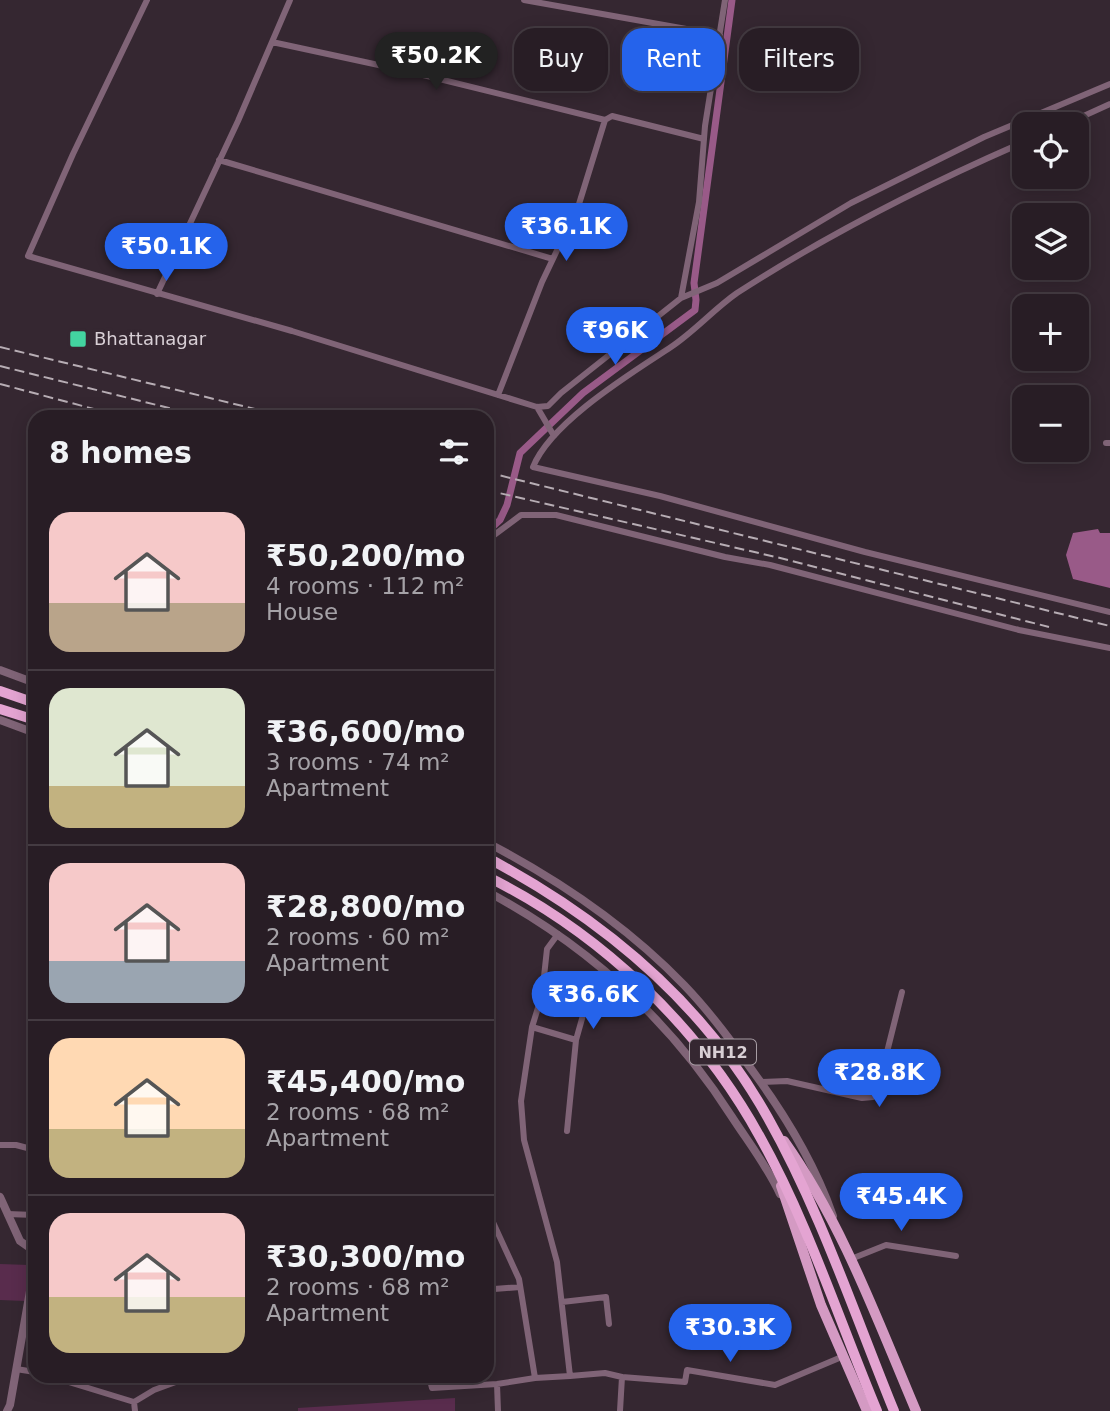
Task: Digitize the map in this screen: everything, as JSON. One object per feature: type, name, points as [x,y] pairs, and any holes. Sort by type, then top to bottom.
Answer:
[{"type":"highway","points":[[0,691],[28,701]]},
{"type":"highway","points":[[0,709],[28,718]]},
{"type":"highway","name":"NH12","points":[[494,862],[565,902],[611,936],[655,976],[723,1050],[768,1117],[797,1175],[894,1411]]},
{"type":"highway","name":"NH12","points":[[494,880],[545,909],[593,944],[661,1004],[729,1088],[760,1136],[775,1166],[877,1411]]},
{"type":"main road","points":[[768,1117],[807,1174],[841,1239],[916,1411]]},
{"type":"main road","points":[[775,1166],[808,1270],[867,1411]]},
{"type":"street","points":[[147,0],[73,154],[28,257],[292,331],[537,407],[548,406],[681,297],[702,290],[752,263],[851,203],[984,138],[1110,83]]},
{"type":"street","points":[[157,294],[289,0]]},
{"type":"street","points":[[524,0],[681,28]]},
{"type":"street","points":[[721,28],[725,0]]},
{"type":"street","points":[[272,42],[411,72],[605,120]]},
{"type":"street","points":[[681,297],[699,202],[711,91]]},
{"type":"street","points":[[1089,114],[1110,104]]},
{"type":"street","points":[[498,396],[553,259],[579,204],[605,120],[612,116],[704,139]]},
{"type":"street","points":[[1012,147],[793,258],[733,296],[691,333],[595,398],[554,436],[538,454],[533,467],[660,496],[865,552],[1110,612]]},
{"type":"street","points":[[219,160],[553,259]]},
{"type":"street","points":[[537,407],[554,436]]},
{"type":"street","points":[[494,535],[521,515],[556,515],[725,557],[770,565],[1019,630],[1110,648]]},
{"type":"street","points":[[0,670],[28,680]]},
{"type":"street","points":[[0,720],[28,730]]},
{"type":"street","points":[[494,847],[576,894],[659,961],[685,986],[761,1082],[809,1156],[841,1239]]},
{"type":"street","points":[[494,896],[558,933],[627,989],[656,1017],[711,1082],[763,1162],[795,1229]]},
{"type":"street","points":[[558,933],[547,949],[542,995],[532,1027],[521,1101],[524,1140],[557,1262],[570,1376]]},
{"type":"street","points":[[543,985],[589,994],[576,1040],[567,1131]]},
{"type":"street","points":[[761,1082],[788,1081],[862,1098],[873,1097],[877,1092],[902,992]]},
{"type":"street","points":[[532,1027],[576,1040]]},
{"type":"street","points":[[0,1145],[28,1148]]},
{"type":"street","points":[[0,1197],[20,1241],[28,1247]]},
{"type":"street","points":[[7,1214],[28,1215]]},
{"type":"street","points":[[494,1224],[519,1279],[535,1378]]},
{"type":"street","points":[[851,1259],[886,1245],[956,1256]]},
{"type":"street","points":[[494,1289],[520,1287]]},
{"type":"street","points":[[562,1302],[606,1297],[609,1324]]},
{"type":"street","points":[[7,1411],[28,1302]]},
{"type":"street","points":[[431,1383],[432,1388],[605,1373],[685,1382],[687,1370],[775,1385],[844,1356]]},
{"type":"street","points":[[16,1369],[28,1371]]},
{"type":"street","points":[[620,1411],[622,1377]]},
{"type":"street","points":[[78,1383],[134,1402],[174,1383]]},
{"type":"street","points":[[496,1384],[498,1411]]},
{"type":"street","points":[[134,1402],[135,1411]]},
{"type":"shaded area","points":[[1098,529],[1100,533],[1110,533],[1110,588],[1073,579],[1066,555],[1073,533]]},
{"type":"shaded area","points":[[0,1264],[28,1265],[25,1301],[0,1300]]},
{"type":"shaded area","points":[[455,1398],[455,1411],[298,1411],[298,1408]]},
{"type":"waterway","points":[[494,526],[507,505],[520,453],[583,393],[695,310],[694,283],[732,0]]},
{"type":"railway","points":[[0,347],[259,410]]},
{"type":"railway","points":[[0,366],[177,410]]},
{"type":"railway","points":[[0,384],[98,410]]},
{"type":"railway","points":[[274,409],[278,410]]},
{"type":"railway","points":[[494,474],[1110,626]]},
{"type":"railway","points":[[494,492],[776,557],[1049,627]]},
{"type":"place","name":"Bhattanagar","points":[[78,339]]}]
